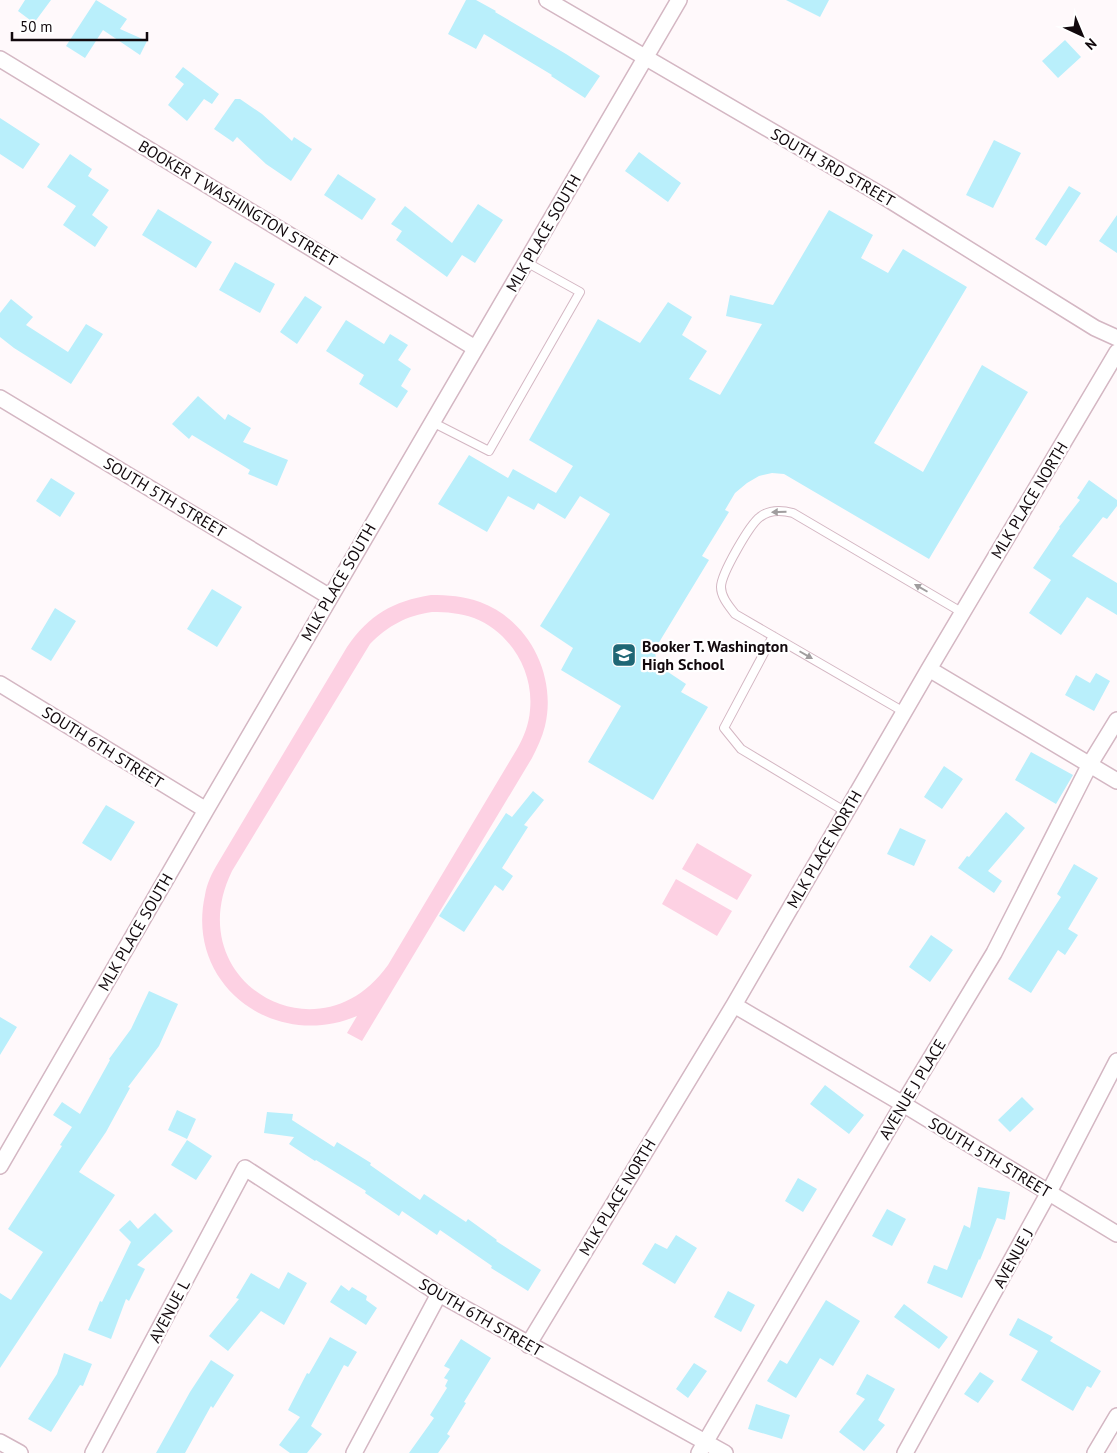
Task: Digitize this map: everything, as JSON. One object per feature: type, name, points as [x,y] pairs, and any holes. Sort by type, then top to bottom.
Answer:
[{"type":"street","name":"SOUTH 3RD STREET","points":[[547,0],[883,196],[1095,328],[1117,338]]},
{"type":"street","name":"MLK PLACE SOUTH","points":[[0,1166],[679,0]]},
{"type":"street","name":"BOOKER T WASHINGTON STREET","points":[[0,59],[476,348]]},
{"type":"street","name":"MLK PLACE NORTH","points":[[528,1345],[734,1004],[929,669],[1117,352]]},
{"type":"street","name":"SOUTH 5TH STREET","points":[[0,398],[330,597]]},
{"type":"street","points":[[929,669],[1117,780]]},
{"type":"street","name":"SOUTH 6TH STREET","points":[[0,684],[206,810]]},
{"type":"street","name":"AVENUE J PLACE","points":[[702,1448],[903,1104],[994,953],[1090,764],[1117,720]]},
{"type":"street","name":"SOUTH 5TH STREET","points":[[734,1004],[1117,1234]]},
{"type":"street","name":"AVENUE J","points":[[905,1453],[1049,1192],[1117,1061]]},
{"type":"street","name":"SOUTH 6TH STREET","points":[[245,1168],[439,1294],[702,1448],[725,1453]]},
{"type":"street","name":"AVENUE L","points":[[93,1453],[245,1168]]},
{"type":"street","points":[[354,1453],[439,1294]]},
{"type":"street","points":[[1095,1453],[1117,1416]]},
{"type":"street","points":[[0,1442],[20,1453]]},
{"type":"lane","points":[[432,422],[489,451],[580,292],[526,262]]},
{"type":"lane","points":[[904,712],[735,614],[724,601],[721,587],[723,575],[752,525],[761,516],[772,511],[782,510],[793,513],[963,613]]},
{"type":"lane","points":[[773,636],[724,728],[741,749],[846,812]]},
{"type":"shaded area","points":[[437,595],[468,598],[497,610],[513,622],[535,652],[543,670],[547,688],[548,707],[544,730],[532,758],[362,1041],[347,1033],[357,1016],[326,1025],[295,1025],[267,1017],[242,1002],[222,982],[209,957],[202,927],[205,895],[208,882],[216,867],[347,647],[364,626],[383,611],[417,598]],"holes":[[[432,612],[453,613],[474,618],[487,624],[509,643],[524,667],[528,681],[530,710],[526,730],[517,749],[388,965],[359,994],[326,1008],[294,1008],[264,996],[239,975],[224,946],[220,911],[232,871],[370,644],[398,622]]]},
{"type":"shaded area","points":[[697,843],[752,875],[737,900],[682,869]]},
{"type":"shaded area","points":[[676,879],[732,911],[717,936],[662,904]]},
{"type":"building","points":[[25,0],[51,0],[34,23],[18,11]]},
{"type":"building","points":[[96,0],[127,19],[120,29],[147,41],[140,55],[103,30],[85,58],[66,46]]},
{"type":"building","points":[[466,0],[476,0],[496,11],[600,76],[585,98],[552,75],[484,34],[476,49],[448,34]]},
{"type":"building","points":[[786,0],[829,0],[820,17]]},
{"type":"building","points":[[1065,40],[1081,57],[1058,78],[1042,61]]},
{"type":"building","points":[[183,67],[219,94],[212,104],[204,99],[187,121],[168,105],[184,84],[175,77]]},
{"type":"building","points":[[235,99],[240,99],[262,114],[292,141],[294,137],[312,149],[291,181],[266,164],[237,137],[233,142],[214,129]]},
{"type":"building","points":[[0,118],[40,144],[23,169],[0,154]]},
{"type":"building","points":[[994,140],[1021,153],[993,208],[966,195]]},
{"type":"building","points":[[639,152],[681,183],[668,202],[625,171]]},
{"type":"building","points":[[70,154],[92,169],[88,176],[109,190],[92,215],[108,227],[95,247],[63,225],[76,206],[47,187]]},
{"type":"building","points":[[338,174],[376,199],[362,220],[324,195]]},
{"type":"building","points":[[1069,186],[1081,193],[1046,246],[1035,239]]},
{"type":"building","points":[[478,204],[503,220],[475,263],[462,255],[447,277],[396,240],[402,231],[391,224],[405,206],[452,243]]},
{"type":"building","points":[[158,209],[212,242],[196,268],[142,235]]},
{"type":"building","points":[[829,210],[873,235],[861,258],[888,273],[903,249],[967,287],[874,443],[923,472],[982,365],[1028,392],[929,559],[784,474],[772,473],[759,476],[735,493],[725,510],[729,512],[702,556],[709,560],[655,649],[656,661],[662,668],[686,684],[681,692],[708,707],[653,800],[588,762],[621,706],[561,670],[573,648],[540,626],[610,514],[580,496],[565,519],[538,503],[534,510],[508,496],[487,532],[438,504],[469,455],[508,478],[513,469],[556,493],[573,466],[529,440],[598,319],[640,343],[668,302],[692,317],[682,335],[707,351],[689,379],[720,395],[762,324],[726,316],[730,295],[773,305]]},
{"type":"building","points":[[1117,215],[1117,253],[1099,241]]},
{"type":"building","points":[[235,262],[275,284],[260,313],[219,290]]},
{"type":"building","points":[[305,296],[322,307],[297,344],[280,332]]},
{"type":"building","points":[[11,299],[33,317],[26,325],[68,352],[86,324],[103,334],[71,384],[0,337],[0,313]]},
{"type":"building","points":[[346,320],[384,344],[390,334],[408,345],[398,360],[411,369],[401,386],[408,391],[397,408],[359,384],[364,375],[326,351]]},
{"type":"building","points":[[198,396],[225,420],[228,414],[251,428],[243,442],[288,460],[277,486],[248,474],[250,470],[192,435],[189,439],[172,424]]},
{"type":"building","points":[[51,478],[75,493],[60,517],[36,501]]},
{"type":"building","points":[[1089,480],[1117,500],[1117,506],[1107,519],[1103,517],[1072,556],[1117,583],[1117,615],[1087,597],[1061,635],[1029,613],[1051,580],[1033,568],[1059,527],[1080,500],[1077,498]]},
{"type":"building","points":[[212,589],[242,607],[217,647],[187,629]]},
{"type":"building","points":[[55,608],[76,621],[51,661],[31,649]]},
{"type":"building","points":[[1096,673],[1110,681],[1094,711],[1065,695],[1076,675],[1090,683]]},
{"type":"building","points":[[1031,752],[1073,775],[1056,804],[1015,780]]},
{"type":"building","points":[[944,766],[963,779],[942,809],[924,797]]},
{"type":"building","points":[[533,791],[544,800],[524,825],[528,827],[502,868],[513,876],[503,891],[495,885],[464,932],[439,916],[506,813],[512,817]]},
{"type":"building","points":[[106,805],[135,822],[111,861],[82,843]]},
{"type":"building","points":[[1006,812],[1025,828],[988,871],[1002,881],[994,893],[958,868]]},
{"type":"building","points":[[900,828],[926,840],[914,866],[887,854]]},
{"type":"building","points":[[1074,864],[1098,878],[1068,929],[1078,935],[1065,955],[1058,950],[1031,993],[1008,979],[1061,897],[1057,894]]},
{"type":"building","points":[[931,935],[953,950],[930,982],[909,967]]},
{"type":"building","points":[[149,991],[178,1004],[159,1046],[128,1087],[130,1088],[106,1132],[79,1172],[115,1195],[0,1368],[0,1293],[11,1300],[43,1252],[8,1229],[62,1146],[60,1145],[72,1127],[53,1115],[62,1102],[80,1114],[109,1059],[131,1029]]},
{"type":"building","points":[[0,1017],[17,1027],[0,1055]]},
{"type":"building","points":[[825,1085],[864,1115],[849,1134],[810,1104]]},
{"type":"building","points":[[1022,1097],[1034,1109],[1010,1132],[998,1120]]},
{"type":"building","points":[[177,1110],[196,1119],[187,1139],[168,1130]]},
{"type":"building","points":[[267,1112],[293,1114],[292,1120],[334,1147],[337,1142],[371,1163],[370,1165],[420,1200],[424,1194],[466,1222],[468,1219],[496,1241],[541,1270],[528,1291],[491,1268],[492,1266],[440,1230],[437,1235],[402,1211],[399,1216],[365,1193],[366,1191],[289,1144],[294,1137],[264,1133]]},
{"type":"building","points":[[187,1140],[212,1156],[196,1180],[171,1165]]},
{"type":"building","points":[[798,1178],[817,1189],[803,1212],[785,1201]]},
{"type":"building","points":[[978,1187],[1010,1192],[1005,1220],[997,1218],[962,1298],[927,1283],[934,1265],[947,1270],[964,1225],[970,1228]]},
{"type":"building","points":[[887,1209],[906,1219],[892,1246],[872,1236]]},
{"type":"building","points":[[155,1213],[173,1231],[137,1265],[145,1269],[129,1301],[126,1299],[111,1339],[88,1330],[100,1301],[102,1302],[131,1242],[119,1230],[130,1220],[138,1229]]},
{"type":"building","points":[[676,1235],[697,1248],[675,1284],[642,1264],[655,1243],[667,1249]]},
{"type":"building","points":[[288,1272],[307,1283],[284,1325],[261,1311],[228,1351],[209,1336],[239,1299],[236,1298],[251,1273],[279,1289]]},
{"type":"building","points":[[341,1285],[349,1291],[352,1287],[367,1296],[366,1300],[377,1308],[366,1325],[330,1302]]},
{"type":"building","points":[[728,1291],[755,1305],[741,1332],[714,1317]]},
{"type":"building","points":[[826,1300],[860,1321],[833,1366],[820,1358],[796,1398],[767,1381],[780,1360],[787,1364]]},
{"type":"building","points":[[904,1304],[948,1337],[939,1349],[894,1317]]},
{"type":"building","points":[[1018,1318],[1053,1337],[1050,1341],[1101,1371],[1091,1388],[1087,1386],[1073,1411],[1021,1380],[1038,1351],[1009,1335]]},
{"type":"building","points":[[330,1337],[357,1352],[348,1367],[344,1365],[311,1426],[322,1434],[307,1453],[290,1453],[279,1445],[300,1417],[288,1410],[307,1373],[309,1374]]},
{"type":"building","points":[[461,1339],[491,1358],[447,1434],[450,1436],[438,1453],[409,1453],[434,1418],[430,1415],[447,1388],[445,1386],[448,1380],[444,1378],[450,1369],[444,1366]]},
{"type":"building","points":[[64,1353],[92,1364],[83,1386],[80,1385],[51,1432],[28,1419],[57,1374]]},
{"type":"building","points":[[211,1360],[234,1375],[213,1408],[211,1406],[185,1453],[156,1453],[190,1392]]},
{"type":"building","points":[[694,1363],[707,1371],[688,1398],[676,1389]]},
{"type":"building","points":[[980,1372],[994,1381],[978,1403],[964,1394]]},
{"type":"building","points":[[867,1374],[895,1389],[878,1420],[885,1425],[864,1451],[839,1432],[865,1399],[856,1394]]},
{"type":"building","points":[[756,1404],[790,1415],[782,1439],[748,1429]]},
{"type":"place","name":"Booker T. Washington High School","points":[[624,655]]}]
